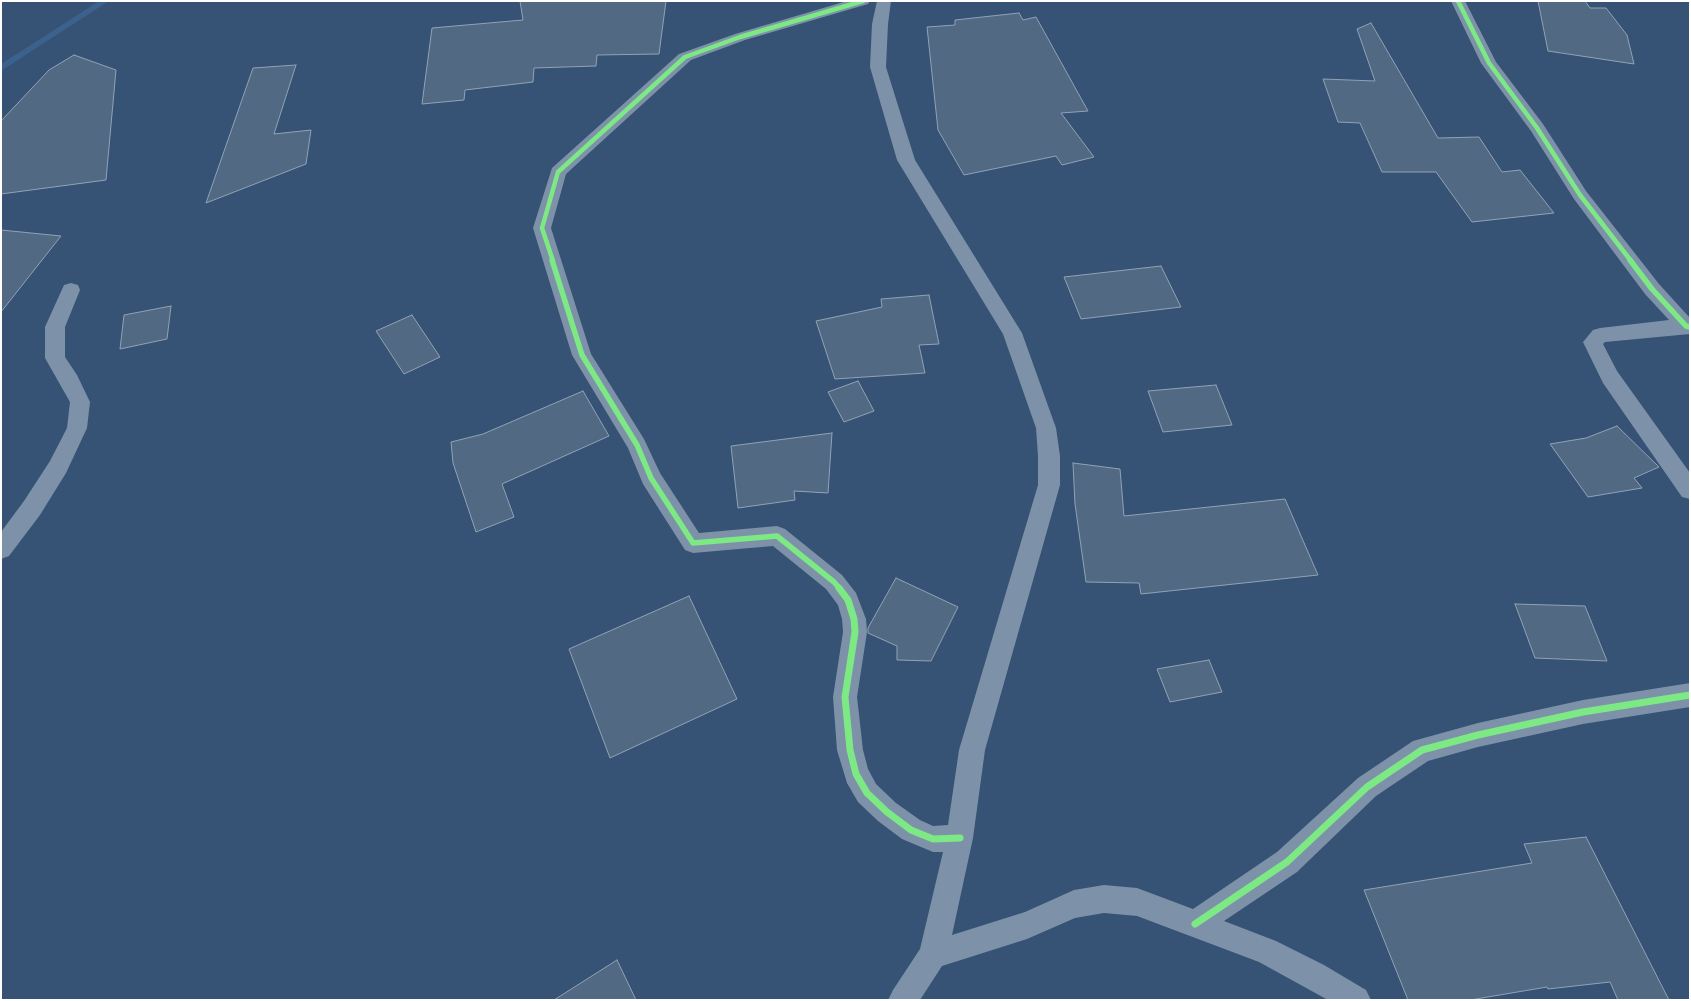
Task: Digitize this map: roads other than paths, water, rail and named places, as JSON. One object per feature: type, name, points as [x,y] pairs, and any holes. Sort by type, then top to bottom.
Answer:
[{"type":"street","points":[[863,1],[740,37],[685,57],[558,172],[542,228],[582,354],[637,445],[651,478],[693,543],[777,536],[834,582],[848,600],[854,620],[855,632],[845,697],[850,750],[856,774],[867,793],[887,812],[911,830],[933,839],[960,838]]},
{"type":"street","points":[[884,1],[880,24],[878,67],[906,160],[1012,333],[1046,428],[1049,456],[1049,485],[972,750],[960,838],[933,955],[903,1000]]},
{"type":"street","points":[[1458,1],[1489,63],[1537,128],[1580,195],[1652,289],[1688,327]]},
{"type":"street","points":[[1,549],[32,508],[58,467],[77,428],[80,402],[70,381],[55,358],[54,327],[71,290]]},
{"type":"street","points":[[1688,327],[1600,335],[1593,342],[1597,353],[1610,377],[1690,490]]},
{"type":"street","points":[[1195,924],[1287,862],[1367,787],[1422,750],[1478,735],[1583,712],[1690,695]]},
{"type":"street","points":[[933,955],[1027,925],[1074,904],[1092,900],[1137,902],[1266,951],[1314,975],[1356,1000]]},
{"type":"waterway","points":[[1,68],[105,1]]}]
